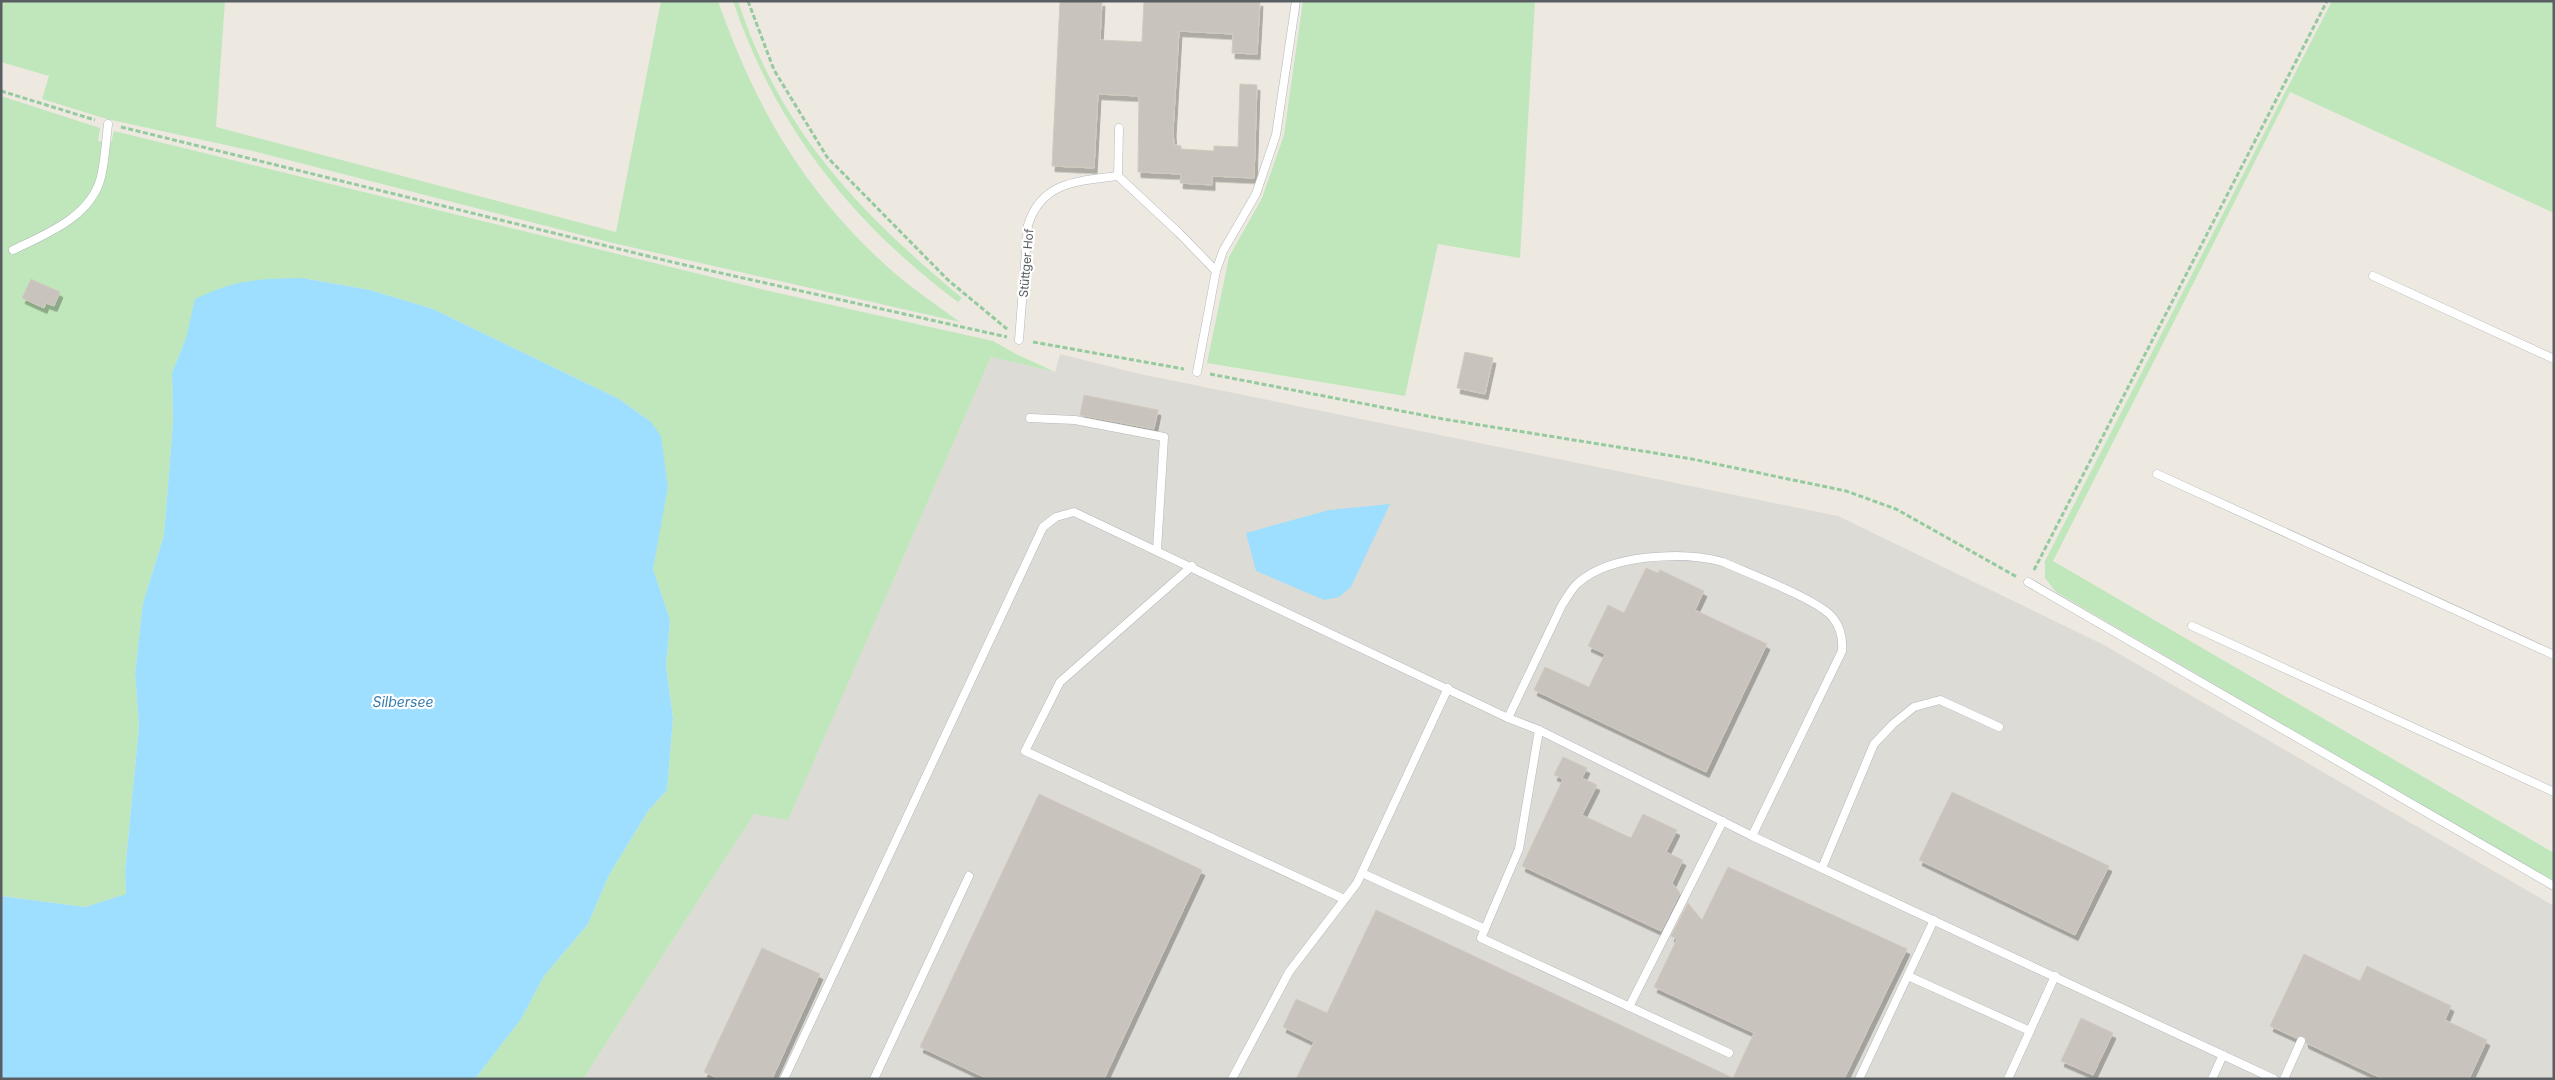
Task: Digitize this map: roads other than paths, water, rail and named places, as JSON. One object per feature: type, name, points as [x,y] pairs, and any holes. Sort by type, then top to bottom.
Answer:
[{"type":"lane","points":[[1197,372],[1216,271],[1223,251],[1256,194],[1276,136],[1296,1]]},
{"type":"lane","points":[[13,250],[68,220],[92,198],[101,176],[108,124]]},
{"type":"lane","points":[[1119,128],[1118,176],[1180,233],[1216,271]]},
{"type":"lane","name":"Stüttger Hof","points":[[1019,340],[1028,225],[1034,207],[1051,192],[1073,182],[1118,176]]},
{"type":"lane","points":[[2373,276],[2554,359]]},
{"type":"lane","points":[[1030,418],[1075,420],[1164,437],[1156,550]]},
{"type":"lane","points":[[2157,474],[2554,655]]},
{"type":"lane","points":[[784,1079],[1042,527],[1056,517],[1074,512],[1192,566],[1508,718],[1539,730],[1752,836],[2274,1079]]},
{"type":"lane","points":[[1508,718],[1562,605],[1572,590],[1586,577],[1608,567],[1657,557],[1696,556],[1710,558],[1723,562],[1816,604],[1833,617],[1838,626],[1842,635],[1842,651],[1752,836]]},
{"type":"lane","points":[[1192,566],[1060,682],[1025,750],[1344,899]]},
{"type":"lane","points":[[2028,582],[2554,886]]},
{"type":"lane","points":[[2192,626],[2554,792]]},
{"type":"lane","points":[[1232,1079],[1289,972],[1362,873],[1448,688]]},
{"type":"lane","points":[[1822,868],[1874,744],[1892,724],[1914,707],[1940,700],[1999,727]]},
{"type":"lane","points":[[1539,730],[1519,849],[1481,938],[1729,1053]]},
{"type":"lane","points":[[1630,1007],[1723,821]]},
{"type":"lane","points":[[1362,873],[1485,929]]},
{"type":"lane","points":[[874,1079],[969,876]]},
{"type":"lane","points":[[1859,1079],[1934,920]]},
{"type":"lane","points":[[1908,976],[2030,1031]]},
{"type":"lane","points":[[2008,1079],[2055,976]]},
{"type":"lane","points":[[2284,1079],[2301,1041]]},
{"type":"lane","points":[[2212,1079],[2224,1055]]},
{"type":"water","name":"Silbersee","points":[[302,278],[370,290],[433,309],[619,399],[650,421],[661,436],[668,487],[653,569],[670,620],[666,666],[673,718],[667,790],[648,811],[609,875],[588,924],[544,976],[521,1019],[475,1079],[1,1079],[1,896],[85,907],[126,894],[125,871],[139,726],[135,673],[143,603],[164,535],[173,422],[172,373],[186,338],[195,299],[223,287],[247,281]]},
{"type":"water","points":[[1390,504],[1351,587],[1339,597],[1324,600],[1256,571],[1246,533],[1329,510]]}]
